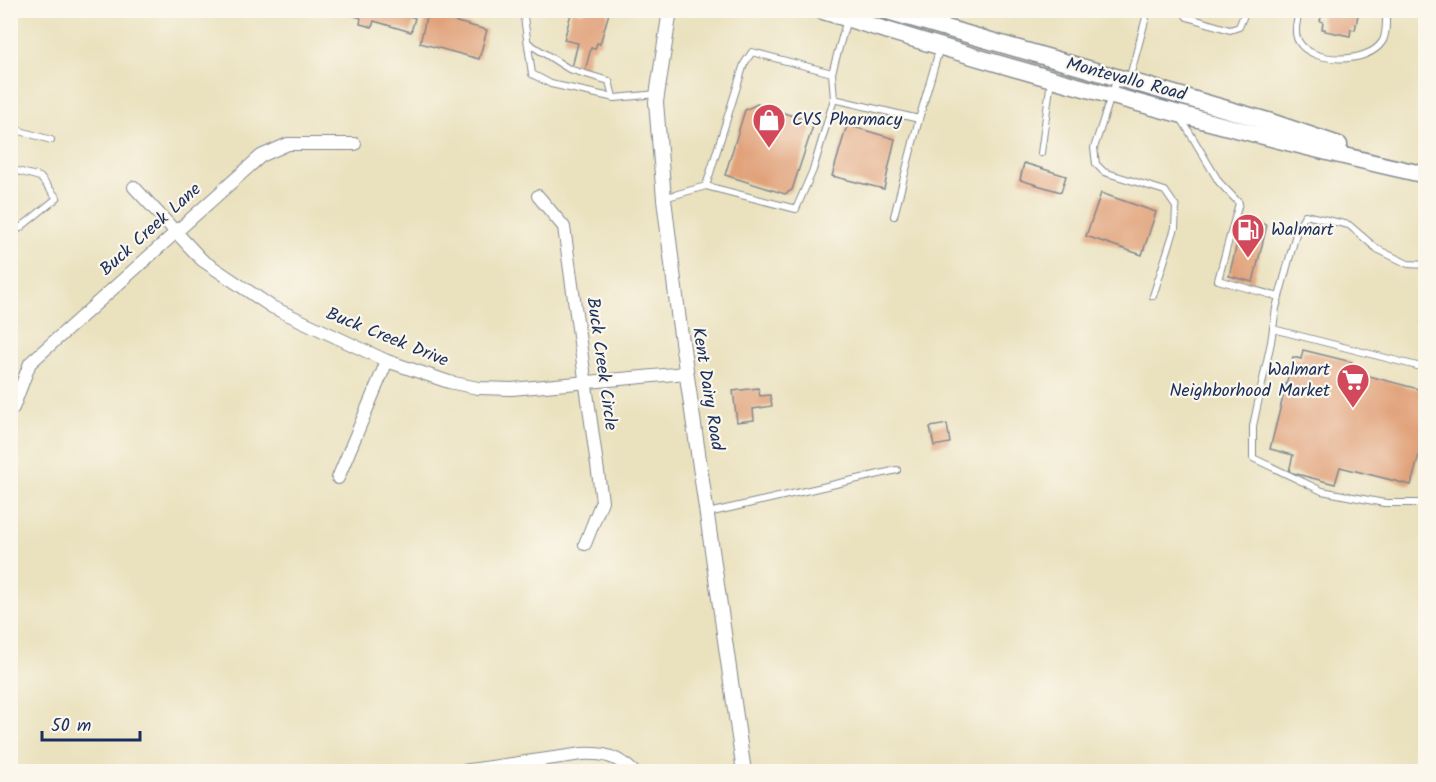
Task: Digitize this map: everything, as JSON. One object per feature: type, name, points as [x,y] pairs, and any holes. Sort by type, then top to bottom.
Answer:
[{"type":"main road","name":"Montevallo Road","points":[[820,10],[1112,96],[1425,174]]},
{"type":"main road","name":"Montevallo Road","points":[[884,10],[914,15],[1272,122],[1425,174]]},
{"type":"street","name":"Kent Dairy Road","points":[[670,10],[656,102],[664,199],[686,373],[744,771]]},
{"type":"street","name":"Buck Creek Lane","points":[[13,408],[30,363],[261,156],[288,144],[355,144]]},
{"type":"street","name":"Buck Creek Drive","points":[[134,187],[202,260],[272,307],[387,361],[449,382],[478,388],[512,390],[686,373]]},
{"type":"street","name":"Buck Creek Circle","points":[[538,196],[564,227],[602,501],[585,543]]},
{"type":"street","points":[[338,478],[387,361]]},
{"type":"street","points":[[456,771],[601,753],[616,757],[633,771]]},
{"type":"lane","points":[[524,10],[532,74],[551,84],[613,97],[657,94]]},
{"type":"lane","points":[[1148,10],[1123,79],[1112,96],[1094,148],[1096,164],[1104,171],[1165,191],[1176,207],[1175,228],[1153,296]]},
{"type":"lane","points":[[1183,10],[1187,17],[1230,30],[1239,27],[1246,10]]},
{"type":"lane","points":[[1300,10],[1295,32],[1298,41],[1305,48],[1320,55],[1349,59],[1376,50],[1384,40],[1386,10]]},
{"type":"lane","points":[[664,199],[706,186],[796,209],[813,170],[834,99],[832,73],[847,19]]},
{"type":"lane","points":[[528,43],[570,69],[609,81],[613,97]]},
{"type":"lane","points":[[894,216],[940,47]]},
{"type":"lane","points":[[706,186],[744,64],[752,52],[832,73]]},
{"type":"lane","points":[[1041,153],[1052,79]]},
{"type":"lane","points":[[834,99],[919,119]]},
{"type":"lane","points":[[1180,114],[1219,182],[1239,203],[1218,280],[1279,297]]},
{"type":"lane","points":[[10,128],[51,140]]},
{"type":"lane","points":[[10,168],[40,177],[57,198],[10,236]]},
{"type":"lane","points":[[1425,265],[1408,264],[1377,249],[1349,225],[1305,214],[1297,230],[1279,297],[1253,426],[1253,458],[1322,491],[1384,503],[1425,504]]},
{"type":"lane","points":[[1273,329],[1425,368],[1425,312]]},
{"type":"lane","points":[[708,513],[897,470]]},
{"type":"building","points":[[343,10],[390,10],[415,18],[411,32],[374,21],[372,27],[360,24],[361,18],[342,12]]},
{"type":"building","points":[[572,10],[582,13],[583,10],[598,10],[609,13],[600,44],[597,43],[595,49],[591,48],[585,71],[572,67],[578,43],[564,40]]},
{"type":"building","points":[[1323,10],[1359,10],[1355,30],[1351,29],[1350,36],[1325,31],[1322,29],[1323,22],[1320,21]]},
{"type":"building","points":[[427,14],[487,30],[479,59],[420,43]]},
{"type":"building","name":"CVS Pharmacy","points":[[757,104],[814,123],[792,190],[785,194],[725,175],[745,110]]},
{"type":"building","points":[[847,125],[895,139],[884,189],[832,176]]},
{"type":"building","points":[[1024,163],[1066,176],[1061,192],[1020,180]]},
{"type":"building","points":[[1101,193],[1156,212],[1142,255],[1086,236]]},
{"type":"building","points":[[1243,219],[1267,225],[1253,282],[1229,276]]},
{"type":"building","name":"Walmart Neighborhood Market","points":[[1303,350],[1352,362],[1350,371],[1426,391],[1426,428],[1411,485],[1340,467],[1335,484],[1289,472],[1293,455],[1270,449],[1293,357],[1301,359]]},
{"type":"building","points":[[758,388],[760,396],[770,395],[772,406],[753,409],[754,420],[737,422],[733,391]]},
{"type":"building","points":[[947,424],[950,443],[934,446],[930,427]]},
{"type":"place","name":"CVS Pharmacy","points":[[769,149]]},
{"type":"place","name":"Walmart","points":[[1248,259]]},
{"type":"place","name":"Walmart Neighborhood Market","points":[[1353,409]]}]
